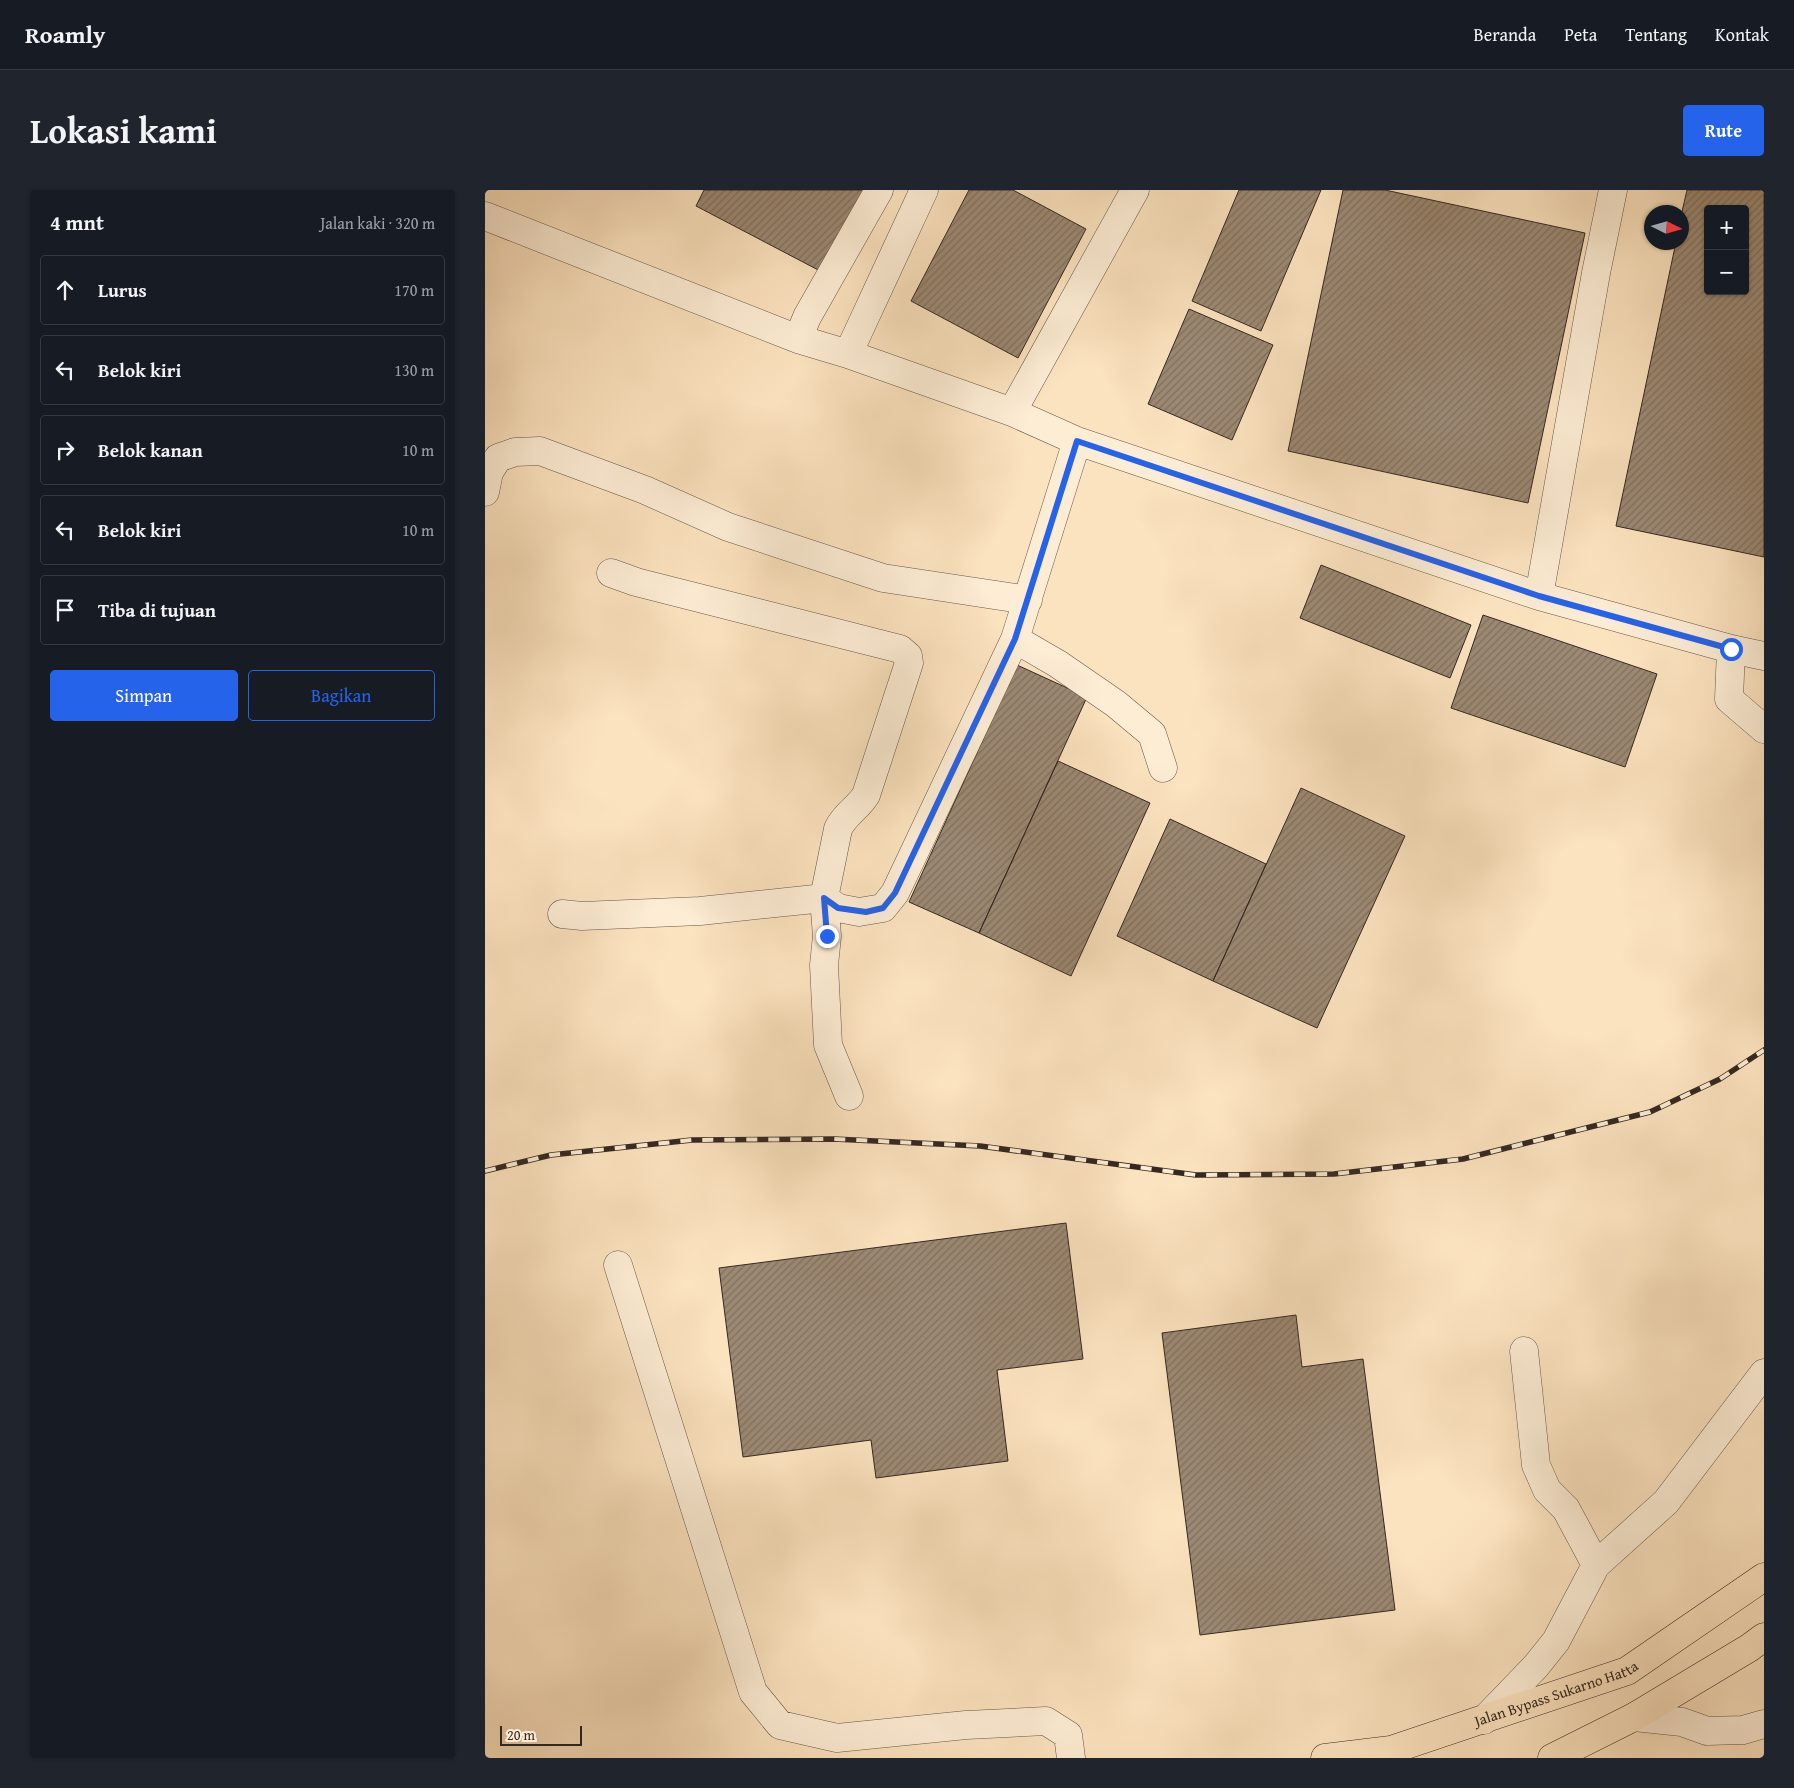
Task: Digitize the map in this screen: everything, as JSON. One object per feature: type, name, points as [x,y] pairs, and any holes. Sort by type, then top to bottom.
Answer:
[{"type":"highway","name":"Jalan Bypass Sukarno Hatta","points":[[1325,1758],[1391,1750],[1627,1671],[1764,1576]]},
{"type":"highway","points":[[1552,1758],[1634,1717],[1749,1648],[1764,1637]]},
{"type":"street","points":[[798,339],[807,317],[879,190]]},
{"type":"street","points":[[848,354],[924,190]]},
{"type":"street","points":[[1012,412],[1135,190]]},
{"type":"street","points":[[1539,596],[1596,273],[1613,190]]},
{"type":"street","points":[[485,216],[798,339],[848,354],[1012,412],[1077,441],[1539,596],[1731,649],[1764,656]]},
{"type":"street","points":[[562,914],[700,911],[824,898],[838,908],[866,912],[883,908],[895,893],[1015,639],[1077,441]]},
{"type":"street","points":[[485,492],[489,472],[498,458],[515,452],[540,451],[645,490],[728,526],[883,578],[1028,600]]},
{"type":"street","points":[[611,573],[636,582],[900,649],[908,656],[909,663],[866,795],[862,802],[842,821],[838,830],[824,898],[827,936],[824,966],[828,1046],[849,1096]]},
{"type":"street","points":[[1015,639],[1058,664],[1116,704],[1151,734],[1163,768]]},
{"type":"street","points":[[1731,649],[1729,699],[1764,729]]},
{"type":"street","points":[[618,1265],[753,1692],[780,1725],[837,1738],[965,1725],[1046,1721],[1068,1735],[1071,1758]]},
{"type":"street","points":[[1524,1351],[1537,1465],[1547,1490],[1566,1509],[1596,1565]]},
{"type":"street","points":[[1484,1720],[1536,1666],[1556,1641],[1596,1565],[1666,1502],[1764,1373]]},
{"type":"street","points":[[1634,1717],[1682,1722],[1707,1731],[1743,1730],[1764,1724]]},
{"type":"building","points":[[704,190],[868,190],[824,273],[696,206]]},
{"type":"building","points":[[969,190],[1013,190],[1086,229],[1018,358],[911,301]]},
{"type":"building","points":[[1239,190],[1321,190],[1261,331],[1192,301]]},
{"type":"building","points":[[1343,190],[1385,190],[1585,233],[1528,503],[1288,451]]},
{"type":"building","points":[[1687,190],[1764,190],[1764,557],[1616,526],[1674,250],[1689,250],[1689,205],[1684,205]]},
{"type":"building","points":[[1189,309],[1273,345],[1232,440],[1148,404]]},
{"type":"building","points":[[1321,565],[1471,625],[1450,678],[1300,618]]},
{"type":"building","points":[[1483,615],[1657,674],[1625,767],[1451,708]]},
{"type":"building","points":[[1017,665],[1087,697],[979,933],[909,902]]},
{"type":"building","points":[[1058,761],[1150,803],[1071,976],[979,933]]},
{"type":"building","points":[[1301,788],[1405,836],[1317,1028],[1213,981]]},
{"type":"building","points":[[1170,819],[1266,864],[1213,981],[1117,936]]},
{"type":"building","points":[[1066,1223],[1083,1359],[997,1370],[1008,1461],[876,1478],[871,1440],[743,1457],[719,1268]]},
{"type":"building","points":[[1296,1315],[1302,1367],[1363,1359],[1395,1610],[1200,1635],[1162,1333]]},
{"type":"railway","points":[[485,1171],[551,1155],[692,1140],[834,1139],[980,1146],[1196,1175],[1334,1174],[1463,1159],[1650,1112],[1720,1079],[1764,1050]]},
{"type":"route","points":[[827,936],[824,898],[838,908],[866,912],[883,908],[895,893],[1015,639],[1077,441],[1233,495],[1539,596],[1731,649]]}]
